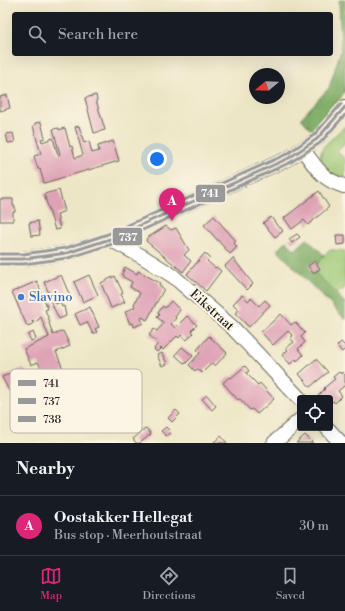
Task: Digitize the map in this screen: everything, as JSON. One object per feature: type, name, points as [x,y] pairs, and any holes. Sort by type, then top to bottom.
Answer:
[{"type":"street","points":[[0,259],[23,259],[67,253],[110,239],[274,165],[303,150],[317,139],[345,107]]},
{"type":"street","points":[[303,150],[318,171],[334,183],[344,186]]},
{"type":"street","name":"Eikstraat","points":[[110,239],[173,276],[232,327],[297,396]]},
{"type":"street","points":[[274,443],[297,423]]},
{"type":"street","points":[[330,431],[341,443]]},
{"type":"green space","points":[[339,0],[345,0],[345,91],[326,119],[313,132],[301,118],[329,88],[341,50]]},
{"type":"green space","points":[[345,126],[345,143],[337,150],[345,159],[345,178],[330,174],[320,157],[323,147]]},
{"type":"green space","points":[[307,239],[324,255],[313,270],[345,303],[345,319],[277,250],[286,241],[295,250]]},
{"type":"green space","points":[[331,250],[345,251],[345,288],[336,294],[312,270],[324,255]]},
{"type":"building","points":[[7,95],[10,108],[0,111],[0,97]]},
{"type":"building","points":[[96,95],[96,100],[105,130],[94,133],[85,98]]},
{"type":"building","points":[[41,122],[45,138],[41,139],[42,142],[53,138],[58,155],[60,154],[53,129],[59,128],[59,130],[65,128],[70,147],[72,146],[75,158],[83,155],[75,127],[79,126],[84,143],[89,141],[92,153],[99,151],[98,146],[113,141],[119,161],[44,183],[34,156],[41,154],[33,126],[35,123]]},
{"type":"building","points":[[13,133],[15,142],[8,143],[6,134]]},
{"type":"building","points":[[59,190],[65,211],[57,214],[60,229],[55,230],[44,194]]},
{"type":"building","points":[[319,191],[329,207],[308,225],[304,220],[292,229],[284,218]]},
{"type":"building","points":[[0,199],[13,199],[15,212],[13,212],[13,221],[0,221]]},
{"type":"building","points":[[214,216],[236,241],[234,243],[237,247],[230,254],[204,225]]},
{"type":"building","points":[[271,217],[283,231],[275,237],[263,223]]},
{"type":"building","points":[[38,221],[40,235],[31,236],[29,223]]},
{"type":"building","points":[[166,226],[171,230],[176,228],[189,250],[184,255],[191,261],[183,272],[146,241],[147,238]]},
{"type":"building","points":[[297,234],[300,237],[292,243],[289,239]]},
{"type":"building","points":[[336,235],[345,235],[345,244],[337,245]]},
{"type":"building","points":[[205,253],[210,258],[207,261],[221,271],[206,291],[187,274]]},
{"type":"building","points":[[233,258],[253,284],[247,290],[225,266]]},
{"type":"building","points":[[315,261],[320,269],[313,273],[308,266]]},
{"type":"building","points":[[125,267],[137,274],[138,271],[160,283],[159,285],[164,289],[147,320],[142,317],[141,319],[143,323],[134,327],[133,323],[130,324],[125,312],[135,307],[134,304],[140,293],[130,287],[132,282],[123,277],[122,274]]},
{"type":"building","points":[[61,275],[70,296],[61,301],[58,295],[51,298],[44,282]]},
{"type":"building","points":[[89,275],[98,295],[83,302],[74,282]]},
{"type":"building","points":[[115,276],[123,293],[121,294],[125,302],[111,308],[101,283]]},
{"type":"building","points":[[37,281],[48,309],[45,310],[53,335],[63,331],[70,346],[56,352],[63,369],[41,369],[38,362],[31,365],[24,349],[49,337],[41,317],[35,322],[32,321],[33,324],[27,326],[12,292]]},
{"type":"building","points":[[242,295],[248,301],[251,298],[259,306],[265,300],[270,305],[249,327],[235,313],[239,310],[233,304]]},
{"type":"building","points":[[53,299],[56,304],[60,302],[62,307],[64,306],[66,316],[59,319],[50,300]]},
{"type":"building","points":[[171,301],[180,310],[171,324],[175,328],[187,316],[197,325],[191,331],[193,333],[187,340],[181,335],[179,338],[177,336],[163,350],[161,348],[157,352],[154,349],[158,343],[149,335],[154,329],[157,331],[164,323],[157,317],[160,315],[158,313],[163,306],[165,308]]},
{"type":"building","points":[[90,307],[99,327],[95,329],[97,332],[93,334],[87,322],[80,325],[75,314]]},
{"type":"building","points":[[281,314],[291,325],[295,322],[305,333],[301,337],[305,342],[298,349],[303,355],[297,361],[296,359],[290,364],[282,355],[288,350],[286,348],[294,342],[290,338],[293,336],[288,331],[273,345],[261,332]]},
{"type":"building","points":[[33,332],[36,339],[31,341],[28,335]]},
{"type":"building","points":[[209,336],[227,353],[215,366],[212,363],[202,373],[197,369],[195,371],[189,365],[200,353],[197,350]]},
{"type":"building","points":[[341,342],[345,346],[345,349],[342,352],[337,346]]},
{"type":"building","points":[[182,347],[193,356],[185,364],[175,355]]},
{"type":"building","points":[[162,353],[167,364],[162,366],[157,355]]},
{"type":"building","points":[[316,359],[328,372],[310,387],[299,374]]},
{"type":"building","points":[[245,366],[249,371],[246,373],[258,385],[260,383],[274,399],[257,414],[252,409],[250,410],[240,399],[238,400],[223,383]]},
{"type":"building","points":[[339,372],[341,374],[342,372],[345,375],[345,386],[338,391],[342,396],[335,403],[333,401],[333,395],[319,395],[325,389],[324,388],[335,379],[333,377]]},
{"type":"building","points":[[10,374],[10,391],[9,391],[2,377]]},
{"type":"building","points":[[207,395],[216,406],[212,410],[202,399]]},
{"type":"building","points":[[176,410],[180,414],[172,422],[168,418]]},
{"type":"building","points":[[166,427],[171,432],[166,436],[161,431]]},
{"type":"building","points":[[146,428],[151,434],[140,443],[136,443],[133,439],[142,433]]},
{"type":"building","points":[[305,435],[313,443],[296,443]]},
{"type":"building","points":[[221,436],[227,443],[213,443]]},
{"type":"transit line","name":"738","points":[[0,254],[23,254],[66,248],[108,234],[287,154],[314,135],[341,104]]},
{"type":"transit line","name":"741","points":[[0,259],[23,259],[67,253],[110,239],[289,158],[317,139],[345,107]]},
{"type":"transit line","name":"737","points":[[0,264],[24,264],[68,258],[112,244],[291,162],[320,143],[345,115]]},
{"type":"place","name":"Oostakker Hellegat","points":[[172,221]]},
{"type":"place","name":"Slavino","points":[[21,297]]}]
